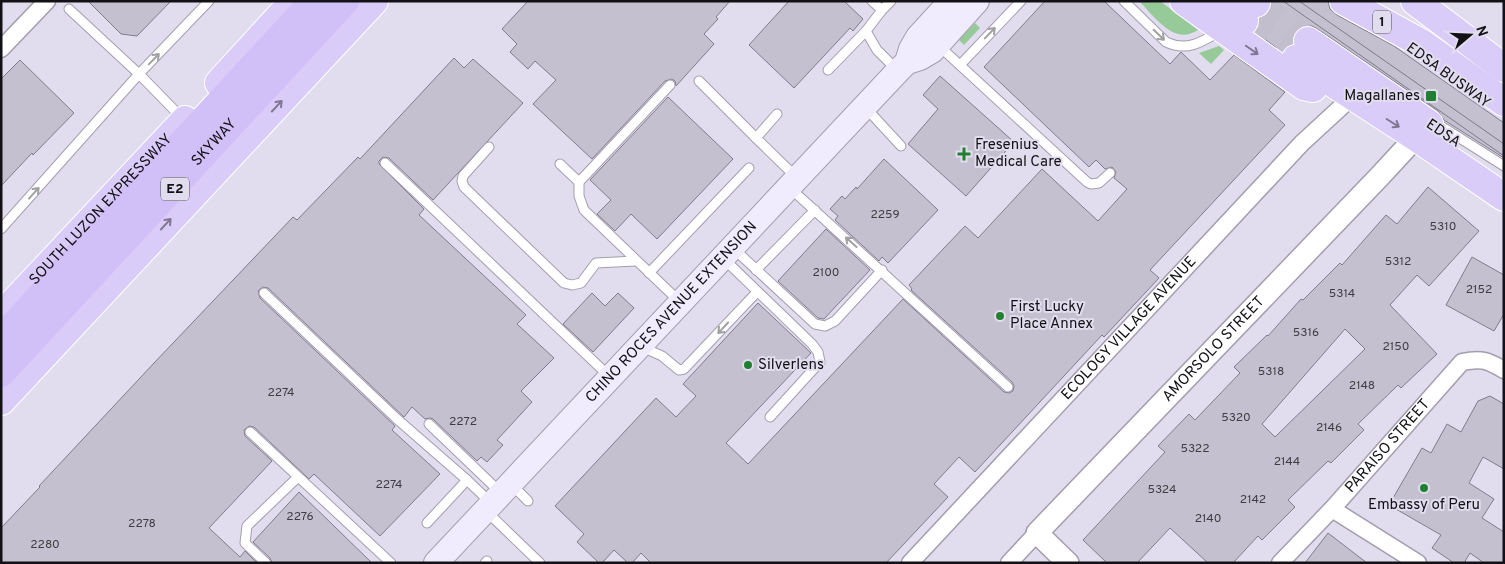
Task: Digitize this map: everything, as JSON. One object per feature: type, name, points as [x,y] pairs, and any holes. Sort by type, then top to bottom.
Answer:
[{"type":"highway","points":[[193,112],[281,1]]},
{"type":"highway","name":"E2","points":[[193,112],[294,1]]},
{"type":"highway","name":"SKYWAY","points":[[1,339],[314,1]]},
{"type":"highway","name":"SKYWAY","points":[[1,374],[347,1]]},
{"type":"highway","points":[[1,401],[374,1]]},
{"type":"highway","points":[[1184,1],[1244,14]]},
{"type":"highway","points":[[1216,1],[1244,14],[1304,86],[1352,96]]},
{"type":"highway","name":"1","points":[[1343,1],[1504,102]]},
{"type":"highway","points":[[1374,1],[1410,42]]},
{"type":"highway","points":[[1425,4],[1500,58]]},
{"type":"highway","points":[[1302,50],[1352,96],[1504,197]]},
{"type":"highway","name":"EDSA","points":[[1302,50],[1504,175]]},
{"type":"highway","name":"SOUTH LUZON EXPRESSWAY","points":[[1,316],[193,112]]},
{"type":"main road","name":"CHINO ROCES AVENUE EXTENSION","points":[[436,563],[902,67],[911,49],[930,38],[977,1]]},
{"type":"main road","name":"CHINO ROCES AVENUE EXTENSION","points":[[930,38],[946,3]]},
{"type":"street","points":[[1,49],[47,1]]},
{"type":"street","name":"ECOLOGY VILLAGE AVENUE","points":[[910,563],[1307,139],[1352,96]]},
{"type":"street","name":"AMORSOLO STREET","points":[[1009,563],[1416,137]]},
{"type":"street","name":"PARAISO STREET","points":[[1280,563],[1332,509],[1462,362],[1476,359],[1488,361],[1504,370]]},
{"type":"street","points":[[1332,509],[1418,563]]},
{"type":"street","points":[[1037,533],[1068,563]]},
{"type":"lane","points":[[1,229],[139,74],[209,1]]},
{"type":"lane","points":[[872,1],[882,10]]},
{"type":"lane","points":[[828,70],[866,31],[891,1]]},
{"type":"lane","points":[[960,65],[1021,1]]},
{"type":"lane","points":[[1124,1],[1166,42],[1186,47],[1193,46],[1244,14]]},
{"type":"lane","points":[[69,9],[139,74],[193,112]]},
{"type":"lane","points":[[866,31],[877,50],[902,67]]},
{"type":"lane","points":[[930,38],[1087,182],[1091,184],[1099,183],[1110,173]]},
{"type":"lane","points":[[1302,50],[1504,166]]},
{"type":"lane","points":[[699,81],[756,138],[817,212],[1008,387]]},
{"type":"lane","points":[[670,85],[579,182],[579,196],[584,210],[681,303]]},
{"type":"lane","points":[[865,107],[901,146]]},
{"type":"lane","points":[[756,138],[777,114]]},
{"type":"lane","points":[[489,147],[463,176],[464,187],[564,283],[572,285],[581,283],[596,263],[636,261]]},
{"type":"lane","points":[[385,162],[611,378]]},
{"type":"lane","points":[[560,164],[579,182]]},
{"type":"lane","points":[[649,273],[749,168]]},
{"type":"lane","points":[[756,270],[817,212]]},
{"type":"lane","points":[[728,253],[756,270],[815,324],[825,326],[835,321],[882,270]]},
{"type":"lane","points":[[728,253],[757,292],[818,352],[820,362],[770,417]]},
{"type":"lane","points":[[640,346],[662,356],[679,370],[684,369],[757,292]]},
{"type":"lane","points":[[264,293],[397,419],[467,480],[498,498],[528,501]]},
{"type":"lane","points":[[429,424],[498,498],[540,563]]},
{"type":"lane","points":[[250,432],[390,563]]},
{"type":"lane","points":[[266,563],[245,543],[247,526],[298,477]]},
{"type":"lane","points":[[427,523],[467,480]]},
{"type":"green space","points":[[1139,1],[1160,1],[1198,30],[1189,34],[1173,32],[1158,21]]},
{"type":"green space","points":[[975,23],[980,28],[964,45],[959,40]]},
{"type":"green space","points":[[1219,46],[1224,50],[1211,64],[1199,53]]},
{"type":"building","points":[[88,1],[171,1],[137,36],[121,34]]},
{"type":"building","points":[[528,1],[730,1],[716,17],[718,19],[704,34],[714,44],[676,86],[675,81],[672,79],[665,81],[592,159],[533,104],[556,80],[535,61],[528,69],[510,52],[517,44],[502,29]]},
{"type":"building","points":[[789,1],[844,1],[863,19],[853,31],[850,28],[794,88],[749,45]]},
{"type":"building","points":[[1045,1],[1104,1],[1170,64],[1181,52],[1210,80],[1234,55],[1285,92],[1269,110],[1285,125],[1150,270],[1159,278],[1104,337],[1102,335],[975,472],[959,457],[934,484],[948,497],[886,563],[651,563],[641,553],[632,563],[628,563],[614,550],[602,563],[599,563],[577,542],[584,534],[555,506],[656,398],[676,417],[696,396],[683,384],[758,303],[811,353],[726,443],[748,464],[903,299],[1004,392],[1009,393],[1013,391],[1014,386],[1012,382],[911,290],[909,285],[965,226],[978,238],[1042,169],[1098,221],[1127,189],[1114,178],[1116,172],[1112,167],[1105,169],[1096,160],[1089,167],[984,67]]},
{"type":"building","name":"Magallanes","points":[[1271,1],[1328,1],[1330,9],[1337,15],[1394,46],[1504,123],[1504,158],[1444,120],[1438,111],[1316,28],[1309,25],[1301,27],[1295,33],[1293,44],[1289,45],[1282,52],[1255,32],[1259,18],[1269,11]]},
{"type":"building","points":[[454,58],[464,68],[473,59],[523,103],[433,200],[389,158],[383,157],[379,164],[424,209],[419,215],[526,315],[517,324],[554,358],[521,391],[532,402],[497,440],[503,445],[487,462],[481,457],[477,461],[433,419],[425,419],[412,407],[404,417],[268,288],[263,287],[258,291],[260,298],[395,426],[392,430],[440,474],[380,536],[314,474],[309,479],[254,427],[249,426],[244,430],[245,436],[272,461],[209,528],[240,557],[245,551],[257,563],[1,563],[1,528],[293,217],[297,220],[358,157],[360,159]]},
{"type":"building","points":[[20,60],[74,113],[1,186],[1,79]]},
{"type":"building","points":[[940,76],[1014,142],[966,196],[908,144],[938,109],[923,95]]},
{"type":"building","points":[[668,97],[733,159],[657,239],[631,214],[615,231],[597,214],[611,200],[590,180]]},
{"type":"building","points":[[884,159],[938,210],[888,263],[882,257],[879,261],[835,220],[838,216],[830,209],[842,196],[845,199],[856,187],[857,189]]},
{"type":"building","points":[[1428,187],[1479,231],[1429,286],[1417,275],[1390,305],[1437,354],[1401,388],[1398,385],[1358,424],[1364,430],[1331,463],[1328,461],[1288,500],[1295,507],[1262,540],[1258,536],[1233,563],[1208,563],[1170,528],[1137,563],[1107,563],[1083,540],[1165,452],[1158,446],[1189,414],[1195,420],[1240,373],[1234,367],[1268,336],[1301,299],[1303,300],[1340,263],[1342,265],[1386,215],[1397,224]],"holes":[[[1345,329],[1365,349],[1275,437],[1262,424]]]},
{"type":"building","points":[[826,229],[870,270],[824,319],[818,318],[778,281]]},
{"type":"building","points":[[1472,257],[1504,275],[1504,314],[1494,331],[1446,305]]},
{"type":"building","points":[[592,293],[605,306],[618,293],[634,308],[593,352],[563,324]]},
{"type":"building","points":[[1490,396],[1504,404],[1504,469],[1483,457],[1469,483],[1494,499],[1482,518],[1504,532],[1504,563],[1484,563],[1470,553],[1464,563],[1454,563],[1432,548],[1441,535],[1389,505],[1422,448],[1431,453],[1447,424],[1461,432],[1478,401]]},
{"type":"building","points":[[299,492],[372,563],[272,563],[270,558],[253,542]]},
{"type":"building","points":[[1328,533],[1367,563],[1305,563]]},
{"type":"tunnel","points":[[1256,3],[1308,41]]},
{"type":"tunnel","points":[[1244,21],[1296,59]]},
{"type":"tram line","points":[[1283,1],[1504,156]]},
{"type":"tram line","points":[[1299,1],[1504,144]]},
{"type":"place","name":"Magallanes","points":[[1431,96]]},
{"type":"place","name":"Fresenius Medical Care","points":[[964,154]]},
{"type":"place","name":"First Lucky Place Annex","points":[[1000,316]]},
{"type":"place","name":"Silverlens","points":[[748,365]]},
{"type":"place","name":"Embassy of Peru","points":[[1424,488]]}]
